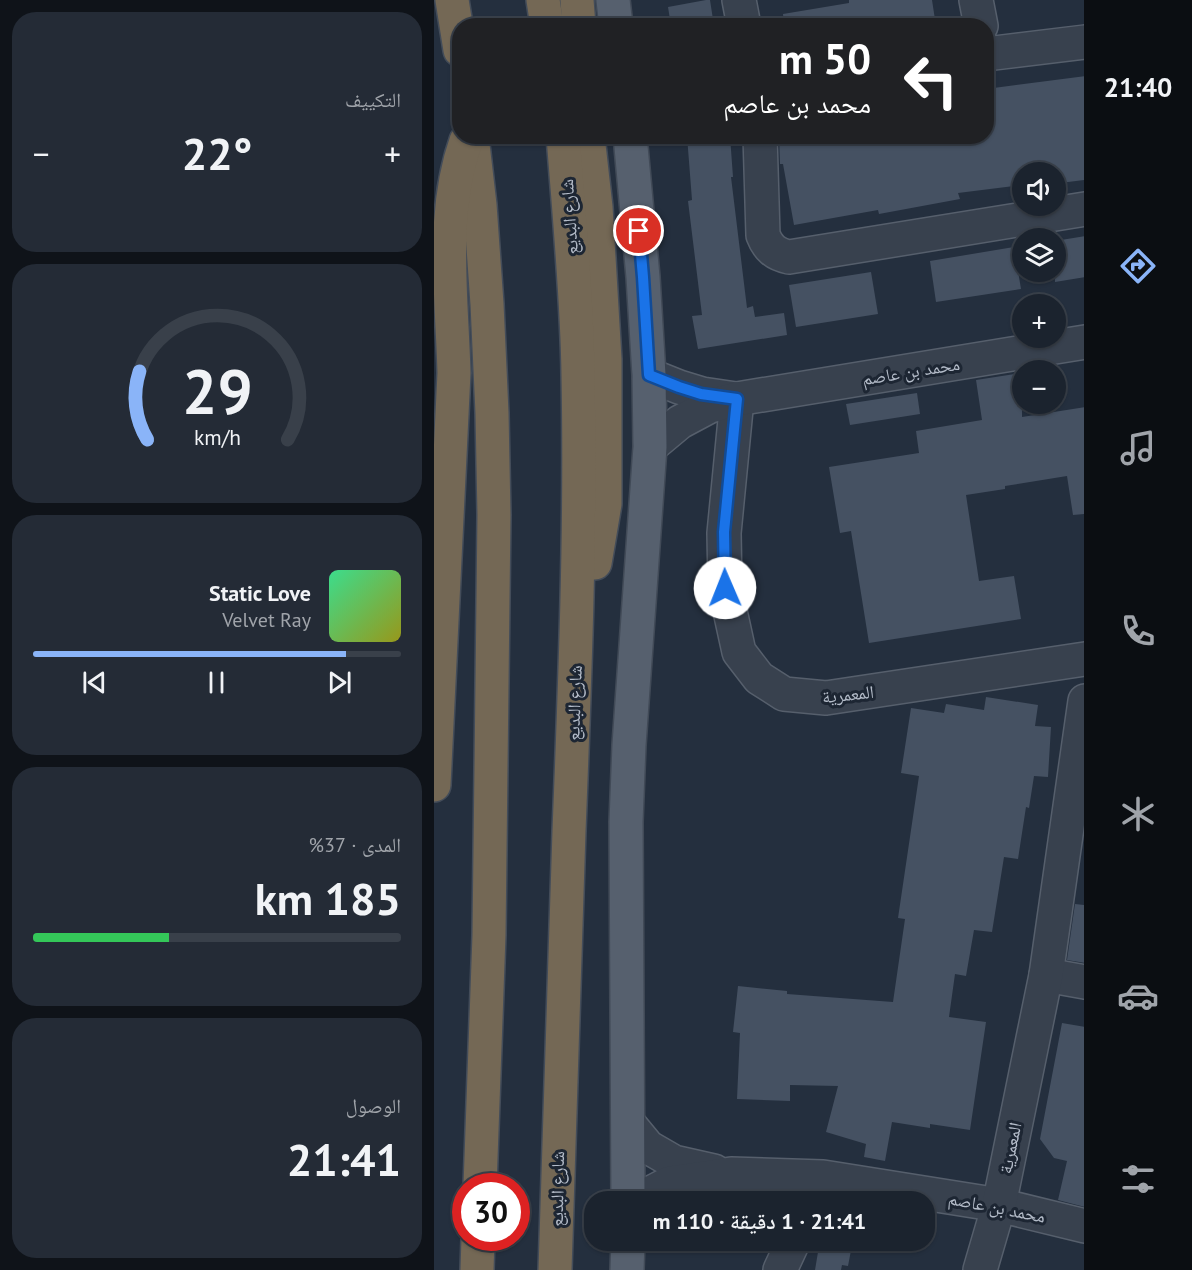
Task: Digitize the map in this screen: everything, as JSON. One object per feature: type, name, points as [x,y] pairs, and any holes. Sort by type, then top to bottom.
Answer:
[{"type":"highway","points":[[452,0],[455,18]]},
{"type":"highway","points":[[544,0],[546,18]]},
{"type":"highway","points":[[577,0],[578,18]]},
{"type":"highway","points":[[434,784],[454,373],[449,270],[451,220],[455,181],[460,158],[466,144]]},
{"type":"highway","points":[[471,144],[480,205],[492,413],[494,514],[489,935],[480,1173]]},
{"type":"highway","name":"شارع البديع","points":[[556,1270],[560,1068],[580,487],[575,290],[564,144]]},
{"type":"highway","points":[[575,677],[605,504],[605,359],[596,207],[589,144]]},
{"type":"highway","points":[[477,1270],[478,1251]]},
{"type":"main road","points":[[613,0],[615,18]]},
{"type":"main road","points":[[628,1191],[627,811],[630,733],[650,447],[649,375],[643,277],[630,144]]},
{"type":"main road","points":[[627,1270],[628,1251]]},
{"type":"street","points":[[739,0],[742,18]]},
{"type":"street","points":[[976,0],[980,18]]},
{"type":"street","points":[[994,46],[1085,42]]},
{"type":"street","points":[[760,144],[763,235],[766,243],[779,255],[798,256],[1085,209]]},
{"type":"street","name":"محمد بن عاصم","points":[[650,447],[680,422],[710,406],[737,399],[1085,342]]},
{"type":"street","name":"محمد بن عاصم","points":[[649,375],[701,394],[737,399]]},
{"type":"street","name":"المعمرية","points":[[737,399],[724,532],[725,588],[739,652],[759,678],[784,694],[826,698],[1085,659]]},
{"type":"street","name":"المعمرية","points":[[980,1270],[999,1205],[1046,975],[1085,701]]},
{"type":"street","points":[[1046,975],[1085,981]]},
{"type":"street","name":"محمد بن عاصم","points":[[629,1124],[648,1147],[674,1162],[818,1189],[999,1205],[1085,1226]]},
{"type":"street","name":"محمد بن عاصم","points":[[655,1191],[670,1183],[731,1174]]},
{"type":"street","points":[[780,1270],[789,1251]]},
{"type":"building","points":[[710,0],[713,18],[670,18],[668,7]]},
{"type":"building","points":[[849,0],[932,0],[935,18],[783,18],[783,14],[849,3]]},
{"type":"building","points":[[1085,76],[1085,180],[1066,182],[1066,162],[1012,162],[1012,186],[958,193],[960,199],[879,214],[878,210],[794,225],[783,164],[780,164],[779,144],[994,144],[994,88]]},
{"type":"building","points":[[688,144],[731,144],[733,177],[731,177],[747,308],[753,306],[755,317],[784,313],[787,335],[698,349],[692,316],[702,315],[688,201],[692,200]]},
{"type":"building","points":[[1085,236],[1085,277],[1066,280],[1066,239]]},
{"type":"building","points":[[1012,247],[1012,282],[1020,282],[1021,289],[936,302],[930,261]]},
{"type":"building","points":[[871,272],[878,314],[796,327],[789,285]]},
{"type":"building","points":[[1012,375],[1012,414],[1022,414],[1022,417],[1066,414],[1066,410],[1085,407],[1085,514],[1073,515],[1067,476],[966,495],[979,581],[1014,576],[1021,619],[869,643],[851,531],[840,533],[829,467],[919,453],[916,431],[982,420],[976,380]]},
{"type":"building","points":[[917,393],[920,414],[850,425],[846,404]]},
{"type":"building","points":[[986,697],[1038,705],[1035,726],[1051,727],[1048,777],[1034,776],[1029,808],[1026,807],[1018,859],[1004,857],[992,932],[974,930],[966,976],[955,974],[949,1017],[986,1022],[970,1130],[930,1124],[930,1128],[892,1122],[885,1161],[864,1157],[866,1144],[826,1132],[838,1086],[790,1085],[790,1101],[737,1099],[740,1033],[733,1032],[738,986],[787,991],[787,994],[893,1002],[905,919],[898,918],[919,776],[901,773],[911,708],[944,713],[946,704],[984,710]]},
{"type":"building","points":[[1075,904],[1085,905],[1085,963],[1067,960]]},
{"type":"building","points":[[1062,1023],[1085,1027],[1085,1207],[1058,1200],[1067,1161],[1054,1158],[1040,1139]]},
{"type":"building","points":[[818,1251],[851,1251],[848,1266],[842,1265],[841,1270],[815,1270]]},
{"type":"route","points":[[639,231],[649,375],[701,394],[737,399],[724,532],[725,588]]}]
